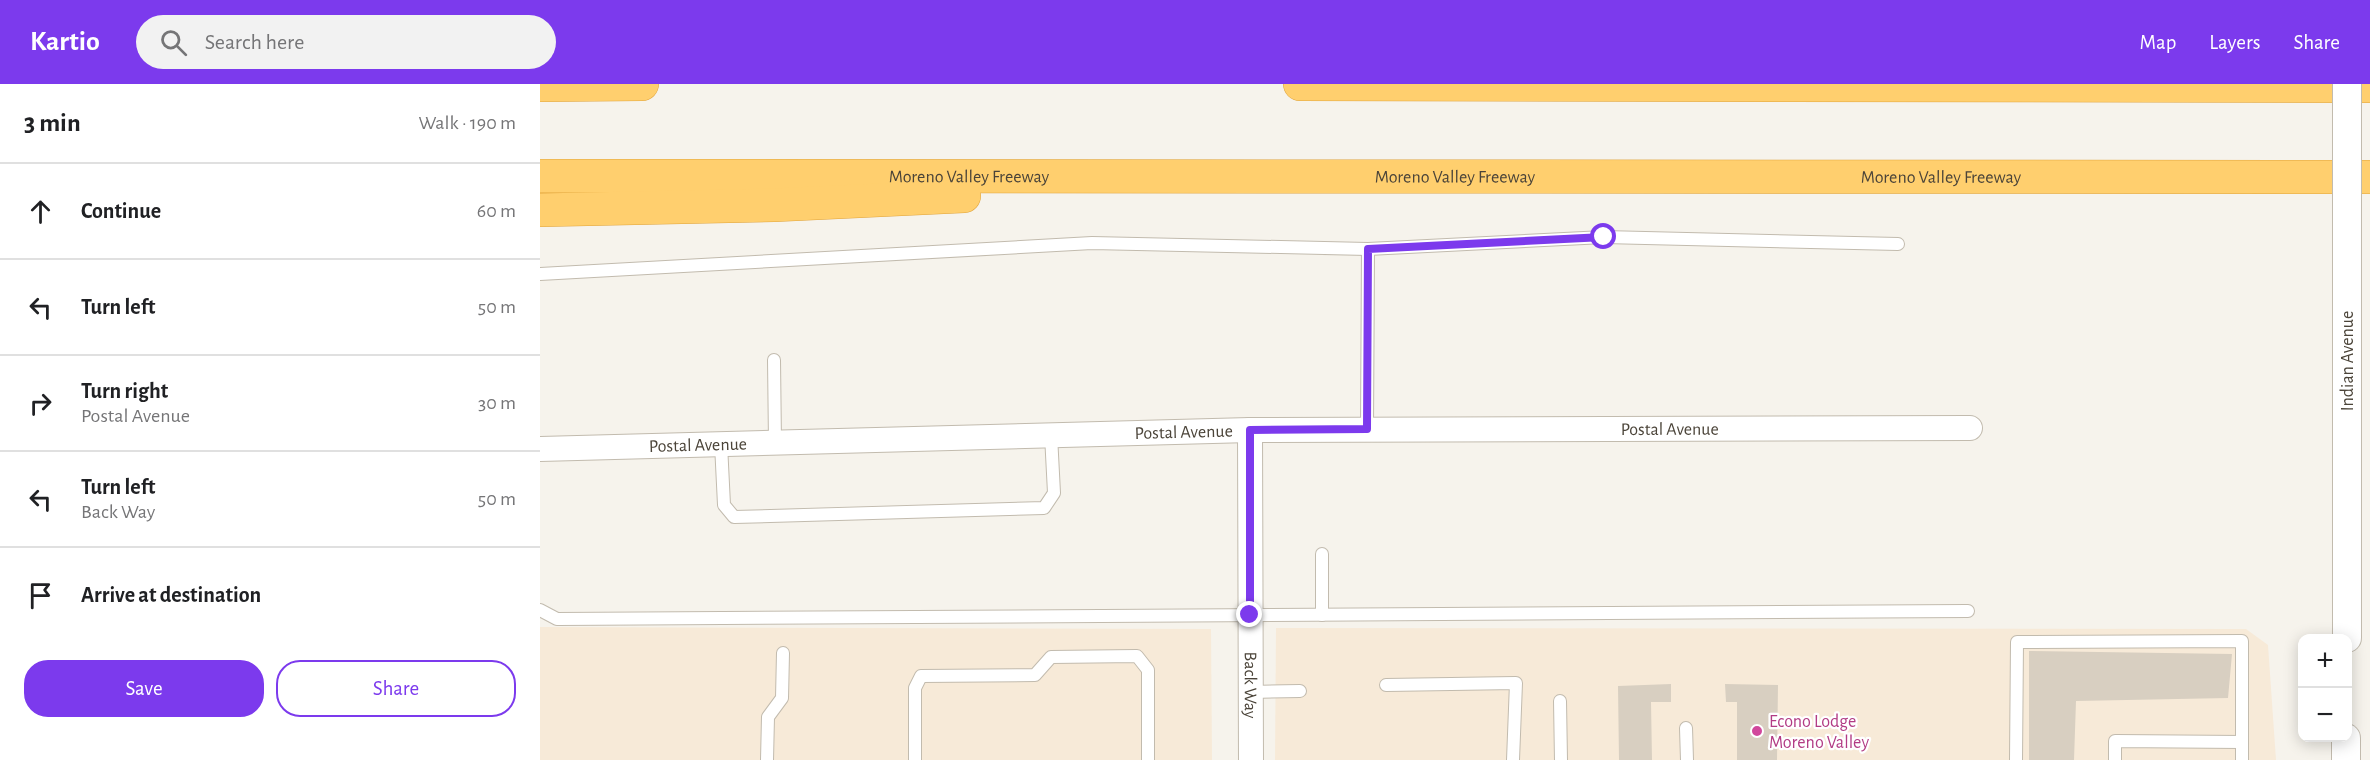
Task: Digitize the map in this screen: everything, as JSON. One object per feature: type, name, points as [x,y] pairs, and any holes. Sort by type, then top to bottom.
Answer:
[{"type":"highway","points":[[540,85],[642,84]]},
{"type":"highway","points":[[1300,84],[2370,86]]},
{"type":"highway","name":"Moreno Valley Freeway","points":[[540,176],[2370,177]]},
{"type":"highway","points":[[540,210],[774,205],[1408,176]]},
{"type":"street","name":"Indian Avenue","points":[[2347,84],[2347,634]]},
{"type":"street","name":"Postal Avenue","points":[[540,449],[1250,430],[1970,428]]},
{"type":"street","name":"Back Way","points":[[1250,430],[1251,760]]},
{"type":"street","points":[[2346,742],[2346,760]]},
{"type":"lane","points":[[540,274],[1092,243],[1368,249],[1604,237],[1898,244]]},
{"type":"lane","points":[[1367,429],[1368,249]]},
{"type":"lane","points":[[774,360],[775,443]]},
{"type":"lane","points":[[721,444],[724,505],[734,517],[1044,508],[1054,493],[1052,435]]},
{"type":"lane","points":[[1322,554],[1322,615]]},
{"type":"lane","points":[[540,609],[558,619],[1968,610]]},
{"type":"lane","points":[[2016,760],[2017,642],[2242,641],[2242,760]]},
{"type":"lane","points":[[767,760],[768,717],[782,698],[783,653]]},
{"type":"lane","points":[[915,760],[915,688],[921,676],[1035,675],[1051,657],[1126,656],[1137,656],[1148,670],[1148,760]]},
{"type":"lane","points":[[1386,685],[1516,683],[1514,760]]},
{"type":"lane","points":[[1251,692],[1299,691]]},
{"type":"lane","points":[[1560,701],[1561,760]]},
{"type":"lane","points":[[1686,728],[1686,760]]},
{"type":"lane","points":[[2115,760],[2115,741],[2242,742]]},
{"type":"shaded area","points":[[540,627],[1211,629],[1212,760],[540,760]]},
{"type":"shaded area","points":[[1276,628],[2246,629],[2268,645],[2276,760],[1275,760]]},
{"type":"building","points":[[2029,651],[2232,654],[2228,698],[2076,701],[2074,760],[2029,760]]},
{"type":"building","points":[[1671,684],[1671,702],[1651,702],[1652,760],[1619,760],[1618,686]]},
{"type":"building","name":"Econo Lodge Moreno Valley","points":[[1725,684],[1778,685],[1777,760],[1737,760],[1737,702],[1726,702]]},
{"type":"place","name":"Econo Lodge Moreno Valley","points":[[1757,731]]},
{"type":"route","points":[[1250,615],[1250,430],[1367,429],[1368,249],[1604,237]]}]
